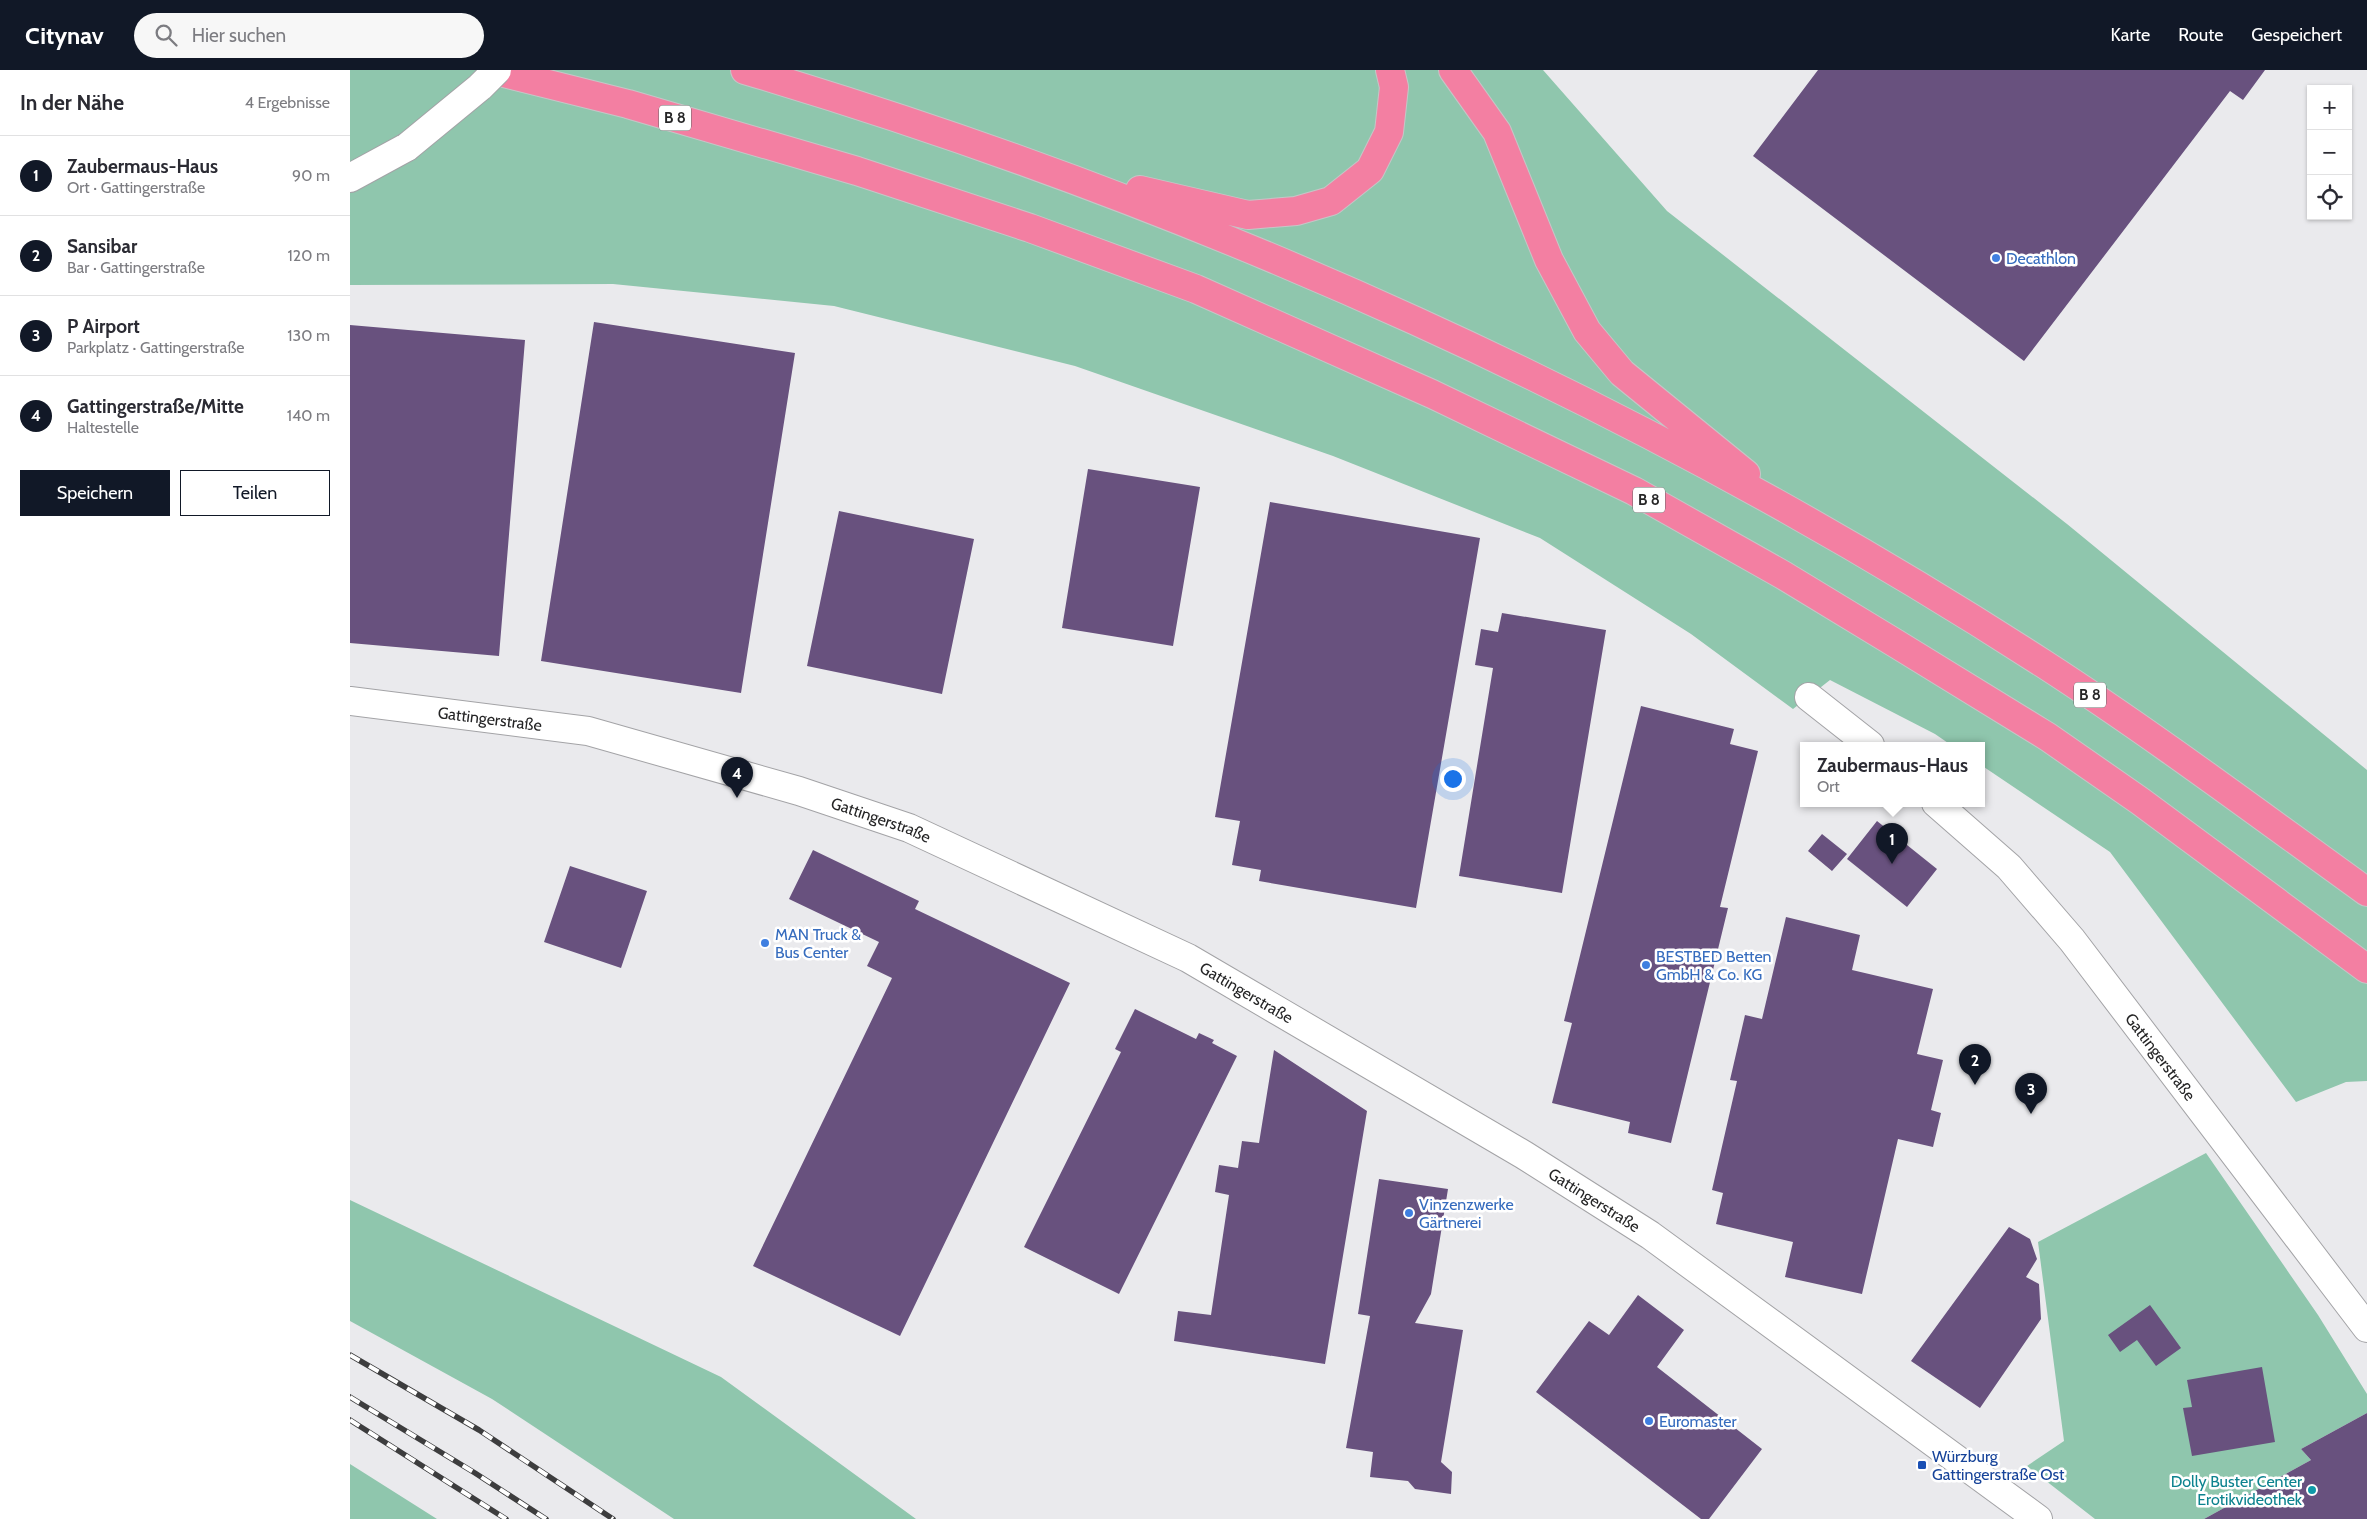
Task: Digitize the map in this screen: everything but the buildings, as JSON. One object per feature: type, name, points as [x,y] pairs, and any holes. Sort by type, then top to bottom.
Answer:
[{"type":"highway","name":"B 8","points":[[492,70],[628,104],[829,163],[1030,228],[1196,289],[1441,398],[1634,492],[1783,575],[2048,737],[2132,796],[2367,969]]},
{"type":"highway","name":"B 8","points":[[745,70],[854,102],[1058,172],[1223,238],[1458,338],[1640,430],[1800,517],[1922,588],[2044,664],[2158,740],[2367,892]]},
{"type":"highway","points":[[1058,172],[1248,215],[1296,211],[1331,201],[1370,170],[1389,132],[1394,87],[1390,70]]},
{"type":"highway","points":[[1453,70],[1498,132],[1549,260],[1587,331],[1622,373],[1800,517]]},
{"type":"street","points":[[350,178],[407,147],[480,87],[497,70]]},
{"type":"street","points":[[1809,697],[1866,742]]},
{"type":"street","name":"Gattingerstraße","points":[[350,701],[588,732],[799,791],[909,828],[1188,958],[1524,1155],[1650,1235],[2038,1519]]},
{"type":"street","name":"Gattingerstraße","points":[[1941,807],[2009,867],[2072,940],[2367,1328]]},
{"type":"green space","points":[[350,70],[1543,70],[1667,211],[2067,524],[2367,770],[2367,1081],[2346,1082],[2296,1102],[2110,852],[1985,768],[1985,742],[1947,742],[1935,734],[1830,680],[1793,709],[1691,634],[1540,538],[1333,456],[1075,366],[834,306],[613,284],[350,285]]},
{"type":"green space","points":[[2206,1153],[2318,1315],[2367,1394],[2367,1413],[2301,1449],[2311,1460],[2204,1519],[2095,1519],[2027,1466],[2064,1441],[2038,1242]]},
{"type":"green space","points":[[350,1200],[721,1377],[916,1519],[674,1519],[492,1399],[350,1321]]},
{"type":"green space","points":[[350,1464],[437,1519],[350,1519]]},
{"type":"railway","points":[[350,1355],[479,1430],[613,1519]]},
{"type":"railway","points":[[350,1397],[475,1473],[546,1519]]},
{"type":"railway","points":[[350,1420],[506,1519]]},
{"type":"place","name":"Decathlon","points":[[1996,258]]},
{"type":"place","name":"Gattingerstraße/Mitte","points":[[737,798]]},
{"type":"place","name":"Zaubermaus-Haus","points":[[1892,864]]},
{"type":"place","name":"MAN Truck & Bus Center","points":[[765,943]]},
{"type":"place","name":"BESTBED Betten GmbH & Co. KG","points":[[1646,965]]},
{"type":"place","name":"Sansibar","points":[[1975,1085]]},
{"type":"place","name":"P Airport","points":[[2031,1114]]},
{"type":"place","name":"Vinzenzwerke Gärtnerei","points":[[1409,1213]]},
{"type":"place","name":"Euromaster","points":[[1649,1421]]},
{"type":"place","name":"Würzburg Gattingerstraße Ost","points":[[1922,1465]]},
{"type":"place","name":"Dolly Buster Center Erotikvideothek","points":[[2312,1490]]}]
